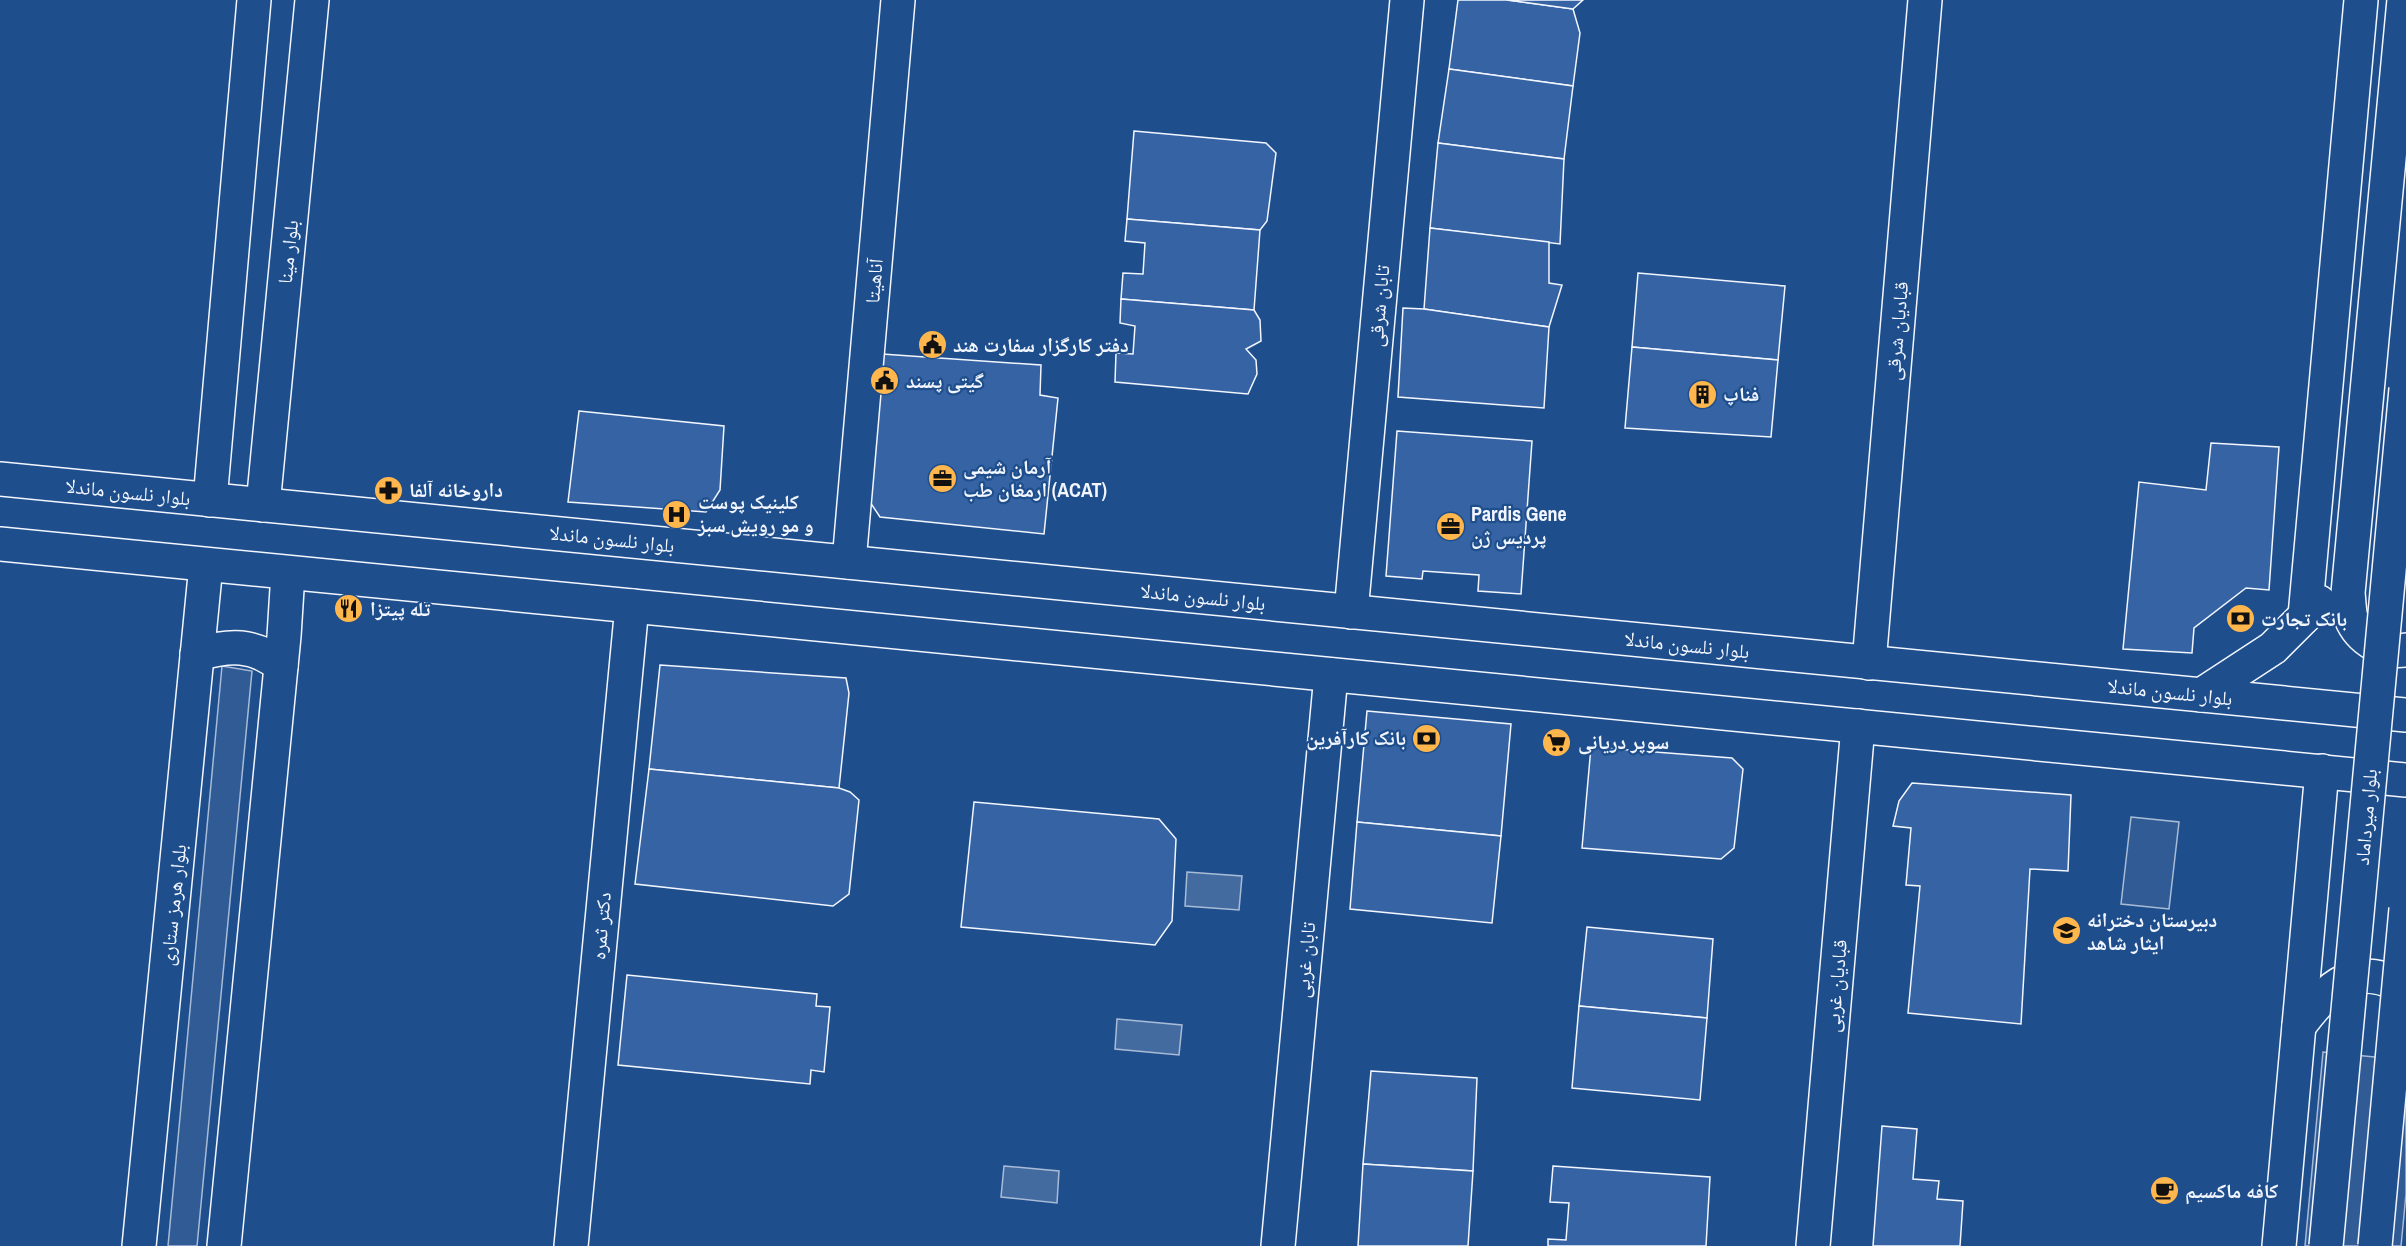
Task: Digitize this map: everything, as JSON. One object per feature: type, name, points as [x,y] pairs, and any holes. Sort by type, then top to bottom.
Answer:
[{"type":"main road","points":[[210,500],[254,0]]},
{"type":"main road","name":"بلوار مینا","points":[[263,505],[312,0]]},
{"type":"main road","name":"آناهیتا","points":[[849,562],[898,0]]},
{"type":"main road","name":"تابان شرقی","points":[[1351,612],[1407,0]]},
{"type":"main road","name":"قبادیان شرقی","points":[[1869,663],[1926,0]]},
{"type":"main road","points":[[2305,616],[2361,0]]},
{"type":"main road","points":[[2404,0],[2348,593],[2351,618],[2365,641],[2395,652],[2406,650]]},
{"type":"main road","name":"بلوار میرداماد","points":[[2326,1246],[2406,389]]},
{"type":"main road","points":[[216,439],[232,447],[250,450],[269,446]]},
{"type":"main road","name":"بلوار نلسون ماندلا","points":[[0,479],[2406,716]]},
{"type":"main road","points":[[0,544],[1331,675],[2403,777]]},
{"type":"main road","name":"بلوار هرمز ستاری","points":[[139,1246],[206,565]]},
{"type":"main road","points":[[2201,695],[2273,648],[2350,567]]},
{"type":"main road","points":[[224,1246],[281,666],[288,573]]},
{"type":"main road","name":"دکتر ثمره","points":[[571,1246],[632,606]]},
{"type":"main road","points":[[197,654],[221,647],[247,648],[269,656],[281,666]]},
{"type":"main road","name":"تابان غربی","points":[[1278,1246],[1331,675]]},
{"type":"main road","name":"قبادیان غربی","points":[[1813,1246],[1858,726]]},
{"type":"main road","points":[[2279,1246],[2322,771]]},
{"type":"main road","points":[[2375,1246],[2406,909]]},
{"type":"main road","points":[[2299,1026],[2318,1000],[2342,981],[2360,977],[2378,977],[2392,980],[2406,989]]},
{"type":"shaded area","points":[[222,666],[252,671],[197,1246],[168,1246]]},
{"type":"shaded area","points":[[2131,817],[2179,822],[2169,909],[2121,904]]},
{"type":"shaded area","points":[[1187,872],[1242,876],[1239,910],[1185,906]]},
{"type":"shaded area","points":[[1117,1019],[1182,1025],[1179,1055],[1115,1049]]},
{"type":"shaded area","points":[[2323,1052],[2406,1060],[2406,1194],[2401,1246],[2305,1246]]},
{"type":"shaded area","points":[[1004,1166],[1059,1171],[1057,1203],[1001,1197]]},
{"type":"building","points":[[1458,0],[1507,0],[1573,9],[1580,33],[1573,86],[1449,69]]},
{"type":"building","points":[[1507,0],[1583,0],[1573,9]]},
{"type":"building","points":[[1449,69],[1573,86],[1564,159],[1438,143]]},
{"type":"building","points":[[1134,131],[1266,143],[1276,153],[1267,221],[1260,230],[1127,219]]},
{"type":"building","points":[[1438,143],[1564,159],[1560,244],[1430,228]]},
{"type":"building","points":[[1127,219],[1260,230],[1254,310],[1121,299],[1123,273],[1143,274],[1145,243],[1125,241]]},
{"type":"building","points":[[1430,228],[1549,242],[1549,283],[1562,285],[1549,327],[1424,309]]},
{"type":"building","points":[[1638,273],[1785,286],[1778,360],[1632,347]]},
{"type":"building","points":[[1121,299],[1254,310],[1260,320],[1261,341],[1246,349],[1256,360],[1257,374],[1248,394],[1115,382],[1116,353],[1133,354],[1135,326],[1120,323]]},
{"type":"building","points":[[1403,308],[1549,327],[1544,408],[1398,397]]},
{"type":"building","name":"فناپ","points":[[1632,347],[1778,360],[1771,437],[1625,428]]},
{"type":"building","points":[[882,354],[1041,365],[1040,395],[1058,398],[1044,534],[880,517],[868,499]]},
{"type":"building","points":[[579,411],[724,426],[720,490],[706,512],[568,502]]},
{"type":"building","points":[[1397,431],[1532,441],[1521,594],[1478,591],[1479,575],[1423,571],[1422,579],[1386,576]]},
{"type":"building","points":[[2211,443],[2279,447],[2269,590],[2246,588],[2194,628],[2192,653],[2123,649],[2139,482],[2206,490]]},
{"type":"building","points":[[660,665],[846,678],[849,693],[839,788],[649,769]]},
{"type":"building","points":[[1367,711],[1511,724],[1501,836],[1357,822]]},
{"type":"building","points":[[1591,747],[1732,758],[1743,769],[1734,848],[1721,859],[1582,848]]},
{"type":"building","points":[[649,769],[839,788],[850,792],[859,800],[849,894],[833,906],[635,884]]},
{"type":"building","points":[[1912,783],[2071,795],[2068,871],[2030,869],[2021,1024],[1908,1013],[1920,886],[1906,885],[1911,828],[1893,826],[1899,801]]},
{"type":"building","points":[[974,802],[1159,819],[1176,839],[1172,921],[1155,945],[961,927]]},
{"type":"building","points":[[1357,822],[1501,836],[1492,923],[1350,909]]},
{"type":"building","points":[[1587,927],[1713,939],[1707,1018],[1579,1006]]},
{"type":"building","points":[[627,975],[817,994],[816,1006],[830,1007],[824,1072],[811,1070],[810,1084],[618,1065]]},
{"type":"building","points":[[1579,1006],[1707,1018],[1700,1100],[1572,1088]]},
{"type":"building","points":[[1371,1071],[1477,1078],[1473,1171],[1363,1164]]},
{"type":"building","points":[[1882,1126],[1917,1129],[1913,1179],[1939,1181],[1937,1199],[1963,1201],[1960,1246],[1873,1246]]},
{"type":"building","points":[[1363,1164],[1473,1171],[1468,1246],[1358,1246]]},
{"type":"building","points":[[1553,1166],[1710,1177],[1706,1246],[1548,1246],[1548,1239],[1566,1240],[1569,1203],[1550,1202]]},
{"type":"place","name":"دفتر کارگزار سفارت هند","points":[[932,345]]},
{"type":"place","name":"گیتی پسند","points":[[885,381]]},
{"type":"place","name":"فناپ","points":[[1702,394]]},
{"type":"place","name":"آرمان شیمی ارمغان طب (ACAT)","points":[[942,479]]},
{"type":"place","name":"داروخانه آلفا","points":[[388,490]]},
{"type":"place","name":"کلینیک پوست و مو رویش سبز","points":[[677,514]]},
{"type":"place","name":"Pardis Gene پردیس ژن","points":[[1450,526]]},
{"type":"place","name":"تله پیتزا","points":[[349,609]]},
{"type":"place","name":"بانک تجارت","points":[[2240,619]]},
{"type":"place","name":"بانک کارآفرین","points":[[1427,738]]},
{"type":"place","name":"سوپر دریانی","points":[[1557,742]]},
{"type":"place","name":"دبیرستان دخترانه ایثار شاهد","points":[[2066,931]]},
{"type":"place","name":"کافه ماکسیم","points":[[2164,1191]]}]
